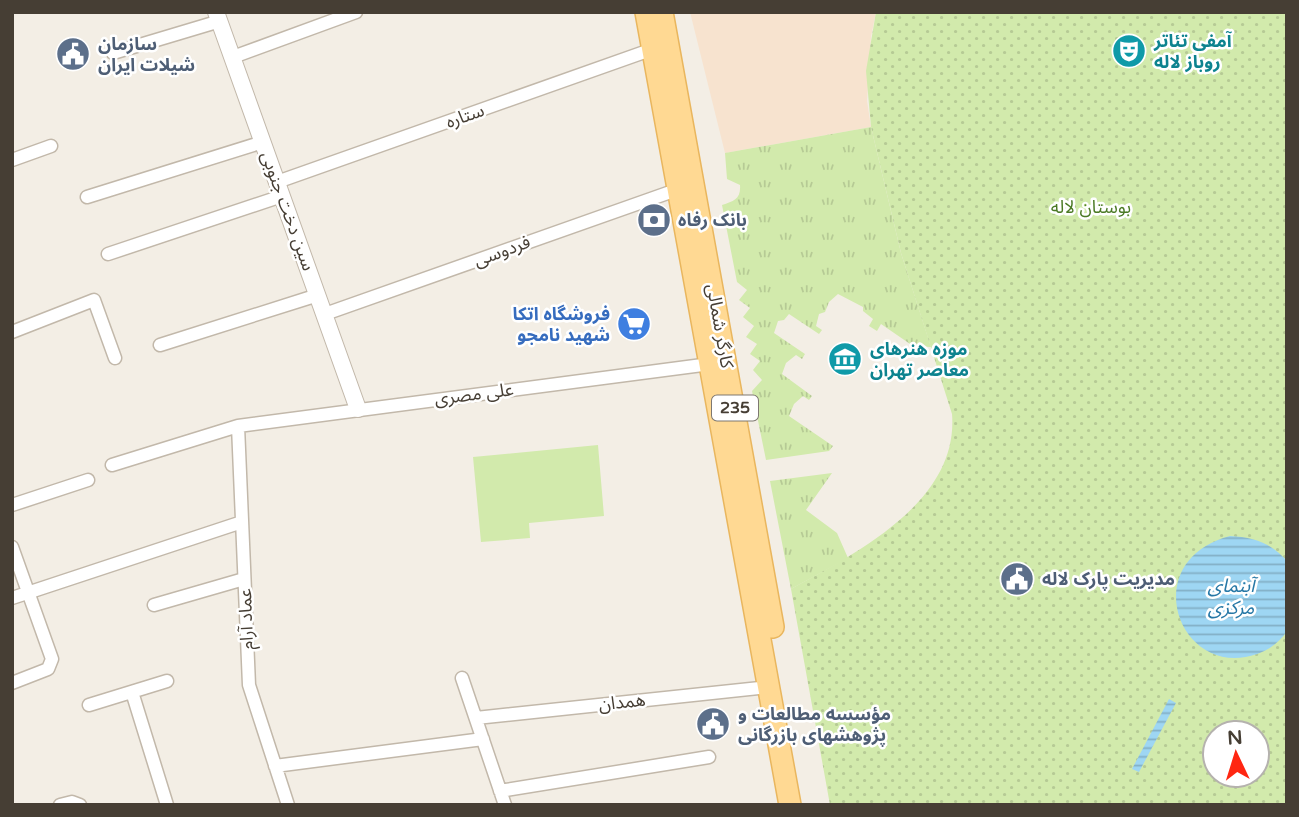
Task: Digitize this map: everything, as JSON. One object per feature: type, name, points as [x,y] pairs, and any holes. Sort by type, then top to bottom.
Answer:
[{"type":"main road","points":[[646,12],[660,47]]},
{"type":"main road","name":"کارگر شمالی","points":[[662,12],[660,47],[776,687],[804,805]]},
{"type":"main road","points":[[776,687],[790,805]]},
{"type":"street","points":[[233,57],[356,12]]},
{"type":"street","points":[[113,53],[218,17]]},
{"type":"street","name":"سین دخت جنوبی","points":[[218,17],[359,409]]},
{"type":"street","name":"ستاره","points":[[108,254],[660,47]]},
{"type":"street","points":[[87,197],[263,142]]},
{"type":"street","points":[[12,160],[51,146]]},
{"type":"street","name":"فردوسی","points":[[325,314],[686,186]]},
{"type":"street","points":[[160,345],[318,295]]},
{"type":"street","points":[[12,332],[94,300],[116,358]]},
{"type":"street","name":"علی مصری","points":[[112,465],[238,426],[718,363]]},
{"type":"street","name":"عماد آرام","points":[[238,426],[249,685],[288,805]]},
{"type":"street","points":[[12,505],[88,480]]},
{"type":"street","points":[[12,598],[242,522]]},
{"type":"street","points":[[12,547],[52,655],[50,666],[41,673],[12,683]]},
{"type":"street","points":[[154,605],[244,579]]},
{"type":"street","points":[[463,678],[505,805]]},
{"type":"street","points":[[89,705],[167,681]]},
{"type":"street","name":"همدان","points":[[476,718],[776,687]]},
{"type":"street","points":[[132,692],[167,805]]},
{"type":"street","points":[[275,766],[483,739]]},
{"type":"street","points":[[500,792],[709,757]]},
{"type":"street","points":[[60,805],[68,802],[80,805]]},
{"type":"shaded area","points":[[690,12],[876,12],[871,37],[867,101],[871,127],[725,153]]},
{"type":"green space","name":"بوستان لاله","points":[[876,12],[1287,12],[1287,805],[830,805],[791,589],[872,541],[921,499],[939,473],[950,445],[952,414],[901,253],[871,127],[866,71]]},
{"type":"green space","points":[[871,127],[901,253],[931,347],[913,346],[881,324],[877,331],[869,326],[873,319],[863,311],[863,307],[838,294],[829,302],[825,312],[819,314],[816,326],[822,330],[819,334],[789,314],[784,320],[778,321],[774,333],[805,354],[802,359],[796,355],[786,363],[782,374],[812,396],[809,400],[803,396],[794,404],[789,416],[833,446],[829,451],[766,460],[752,391],[762,380],[753,370],[760,361],[750,354],[757,344],[746,337],[754,326],[743,317],[750,308],[739,300],[747,290],[737,282],[722,205],[736,199],[740,185],[727,179],[725,153]]},
{"type":"green space","points":[[598,445],[604,516],[529,523],[530,538],[481,542],[473,457]]},
{"type":"green space","points":[[832,473],[806,510],[837,533],[848,558],[791,589],[770,481]]},
{"type":"water","name":"آبنمای مرکزی","points":[[1230,536],[1262,542],[1287,561],[1287,631],[1270,648],[1257,654],[1230,658],[1207,650],[1189,635],[1179,614],[1176,591],[1183,569],[1201,549]]},
{"type":"water","points":[[1169,699],[1176,703],[1139,772],[1132,769]]},
{"type":"place","name":"آمفی تئاتر روباز لاله","points":[[1129,51]]},
{"type":"place","name":"سازمان شیلات ایران","points":[[73,54]]},
{"type":"place","name":"بانک رفاه","points":[[654,220]]},
{"type":"place","name":"فروشگاه اتکا شهید نامجو","points":[[634,324]]},
{"type":"place","name":"موزه هنرهای معاصر تهران","points":[[845,359]]},
{"type":"place","name":"مدیریت پارک لاله","points":[[1017,579]]},
{"type":"place","name":"مؤسسه مطالعات و پژوهشهای بازرگانی","points":[[713,724]]}]
